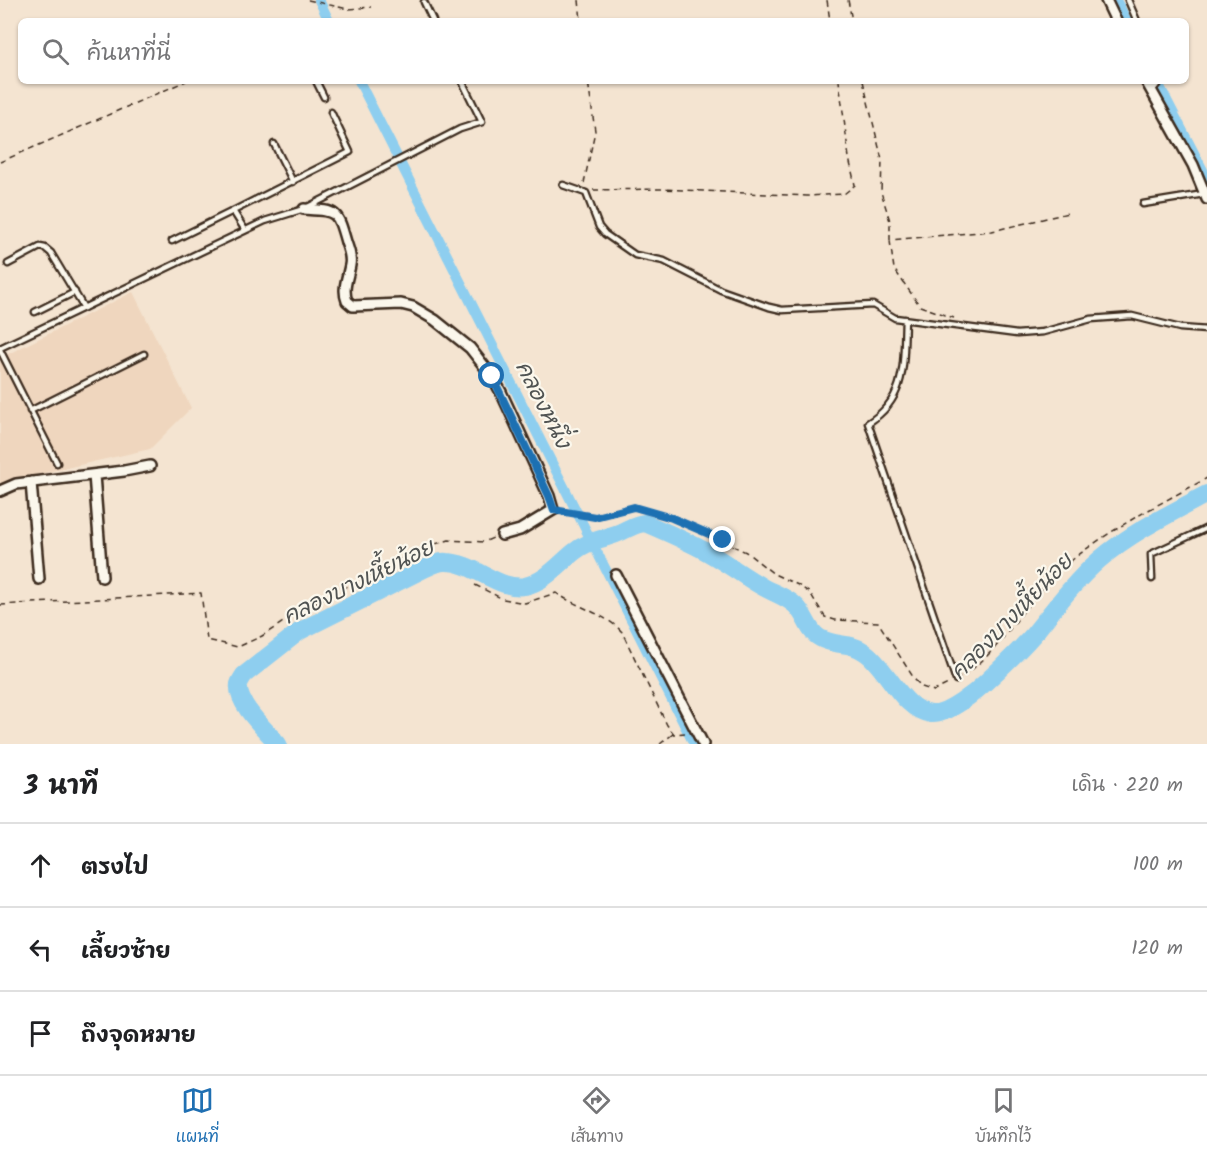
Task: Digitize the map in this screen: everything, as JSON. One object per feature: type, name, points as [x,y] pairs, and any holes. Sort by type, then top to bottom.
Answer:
[{"type":"street","points":[[1106,0],[1115,18]]},
{"type":"street","points":[[1148,84],[1193,165],[1206,196]]},
{"type":"street","points":[[304,209],[332,213],[341,223],[351,261],[344,290],[347,301],[353,306],[400,304],[423,311],[470,348],[481,360],[501,392],[554,510],[520,530],[502,535]]},
{"type":"street","points":[[0,491],[16,484],[150,466]]},
{"type":"street","points":[[94,475],[102,577]]},
{"type":"street","points":[[31,482],[39,579]]},
{"type":"street","points":[[616,575],[703,744]]},
{"type":"lane","points":[[1128,0],[1136,18]]},
{"type":"lane","points":[[424,2],[432,18]]},
{"type":"lane","points":[[318,84],[324,97]]},
{"type":"lane","points":[[57,463],[0,349],[245,230],[275,216],[304,209],[460,129],[482,122],[463,84]]},
{"type":"lane","points":[[1152,90],[1157,84]]},
{"type":"lane","points":[[172,241],[350,152],[331,112]]},
{"type":"lane","points":[[274,144],[293,182]]},
{"type":"lane","points":[[563,185],[583,190],[588,196],[593,215],[599,226],[635,255],[673,265],[721,291],[769,308],[782,310],[873,305],[888,315],[905,320],[1017,334],[1043,332],[1091,319],[1132,316],[1180,328],[1207,330]]},
{"type":"lane","points":[[1143,204],[1206,196]]},
{"type":"lane","points":[[233,210],[245,230]]},
{"type":"lane","points":[[8,264],[40,247],[45,248],[51,253],[84,308]]},
{"type":"lane","points":[[35,312],[75,292]]},
{"type":"lane","points":[[905,320],[901,381],[893,400],[880,416],[868,423],[956,680]]},
{"type":"lane","points":[[30,411],[144,354]]},
{"type":"lane","points":[[1152,579],[1151,554],[1207,528]]},
{"type":"path","points":[[309,0],[348,9],[371,7]]},
{"type":"path","points":[[579,0],[581,18]]},
{"type":"path","points":[[827,0],[830,18]]},
{"type":"path","points":[[848,0],[851,18]]},
{"type":"path","points":[[0,162],[179,84]]},
{"type":"path","points":[[588,84],[595,131],[583,190],[663,189],[807,196],[844,194],[855,185],[838,84]]},
{"type":"path","points":[[864,84],[882,160],[881,192],[890,221],[894,268],[920,306],[962,321]]},
{"type":"path","points":[[890,240],[992,231],[1068,213]]},
{"type":"path","points":[[554,510],[595,517],[634,507],[672,518],[746,552],[774,574],[810,593],[825,617],[835,620],[878,622],[915,680],[922,687],[934,691],[968,672],[992,651],[1044,585],[1070,561],[1131,520],[1207,478]]},
{"type":"path","points":[[0,605],[201,593],[207,640],[238,647],[262,636],[306,607],[426,547],[449,540],[484,542],[502,535]]},
{"type":"path","points":[[475,585],[503,599],[525,603],[556,593],[614,624],[622,632],[667,725],[674,734]]},
{"type":"path","points":[[660,744],[674,734],[680,734]]},
{"type":"shaded area","points":[[133,292],[191,408],[150,449],[0,483],[0,358]]},
{"type":"waterway","name":"คลองหนึ่ง","points":[[319,0],[328,18]]},
{"type":"waterway","points":[[1116,0],[1125,18]]},
{"type":"waterway","name":"คลองหนึ่ง","points":[[361,84],[694,744]]},
{"type":"waterway","points":[[1159,84],[1207,178]]},
{"type":"waterway","name":"คลองบางเหี้ยน้อย","points":[[278,744],[247,708],[239,692],[239,684],[244,675],[300,631],[441,562],[466,566],[506,584],[515,586],[532,584],[546,576],[584,545],[645,523],[707,552],[788,600],[799,610],[816,635],[826,641],[860,649],[874,660],[912,705],[921,711],[938,714],[961,702],[977,690],[1028,641],[1090,568],[1111,550],[1137,532],[1207,494]]},
{"type":"route","points":[[492,376],[554,510],[595,517],[634,507],[672,518],[723,540]]}]
